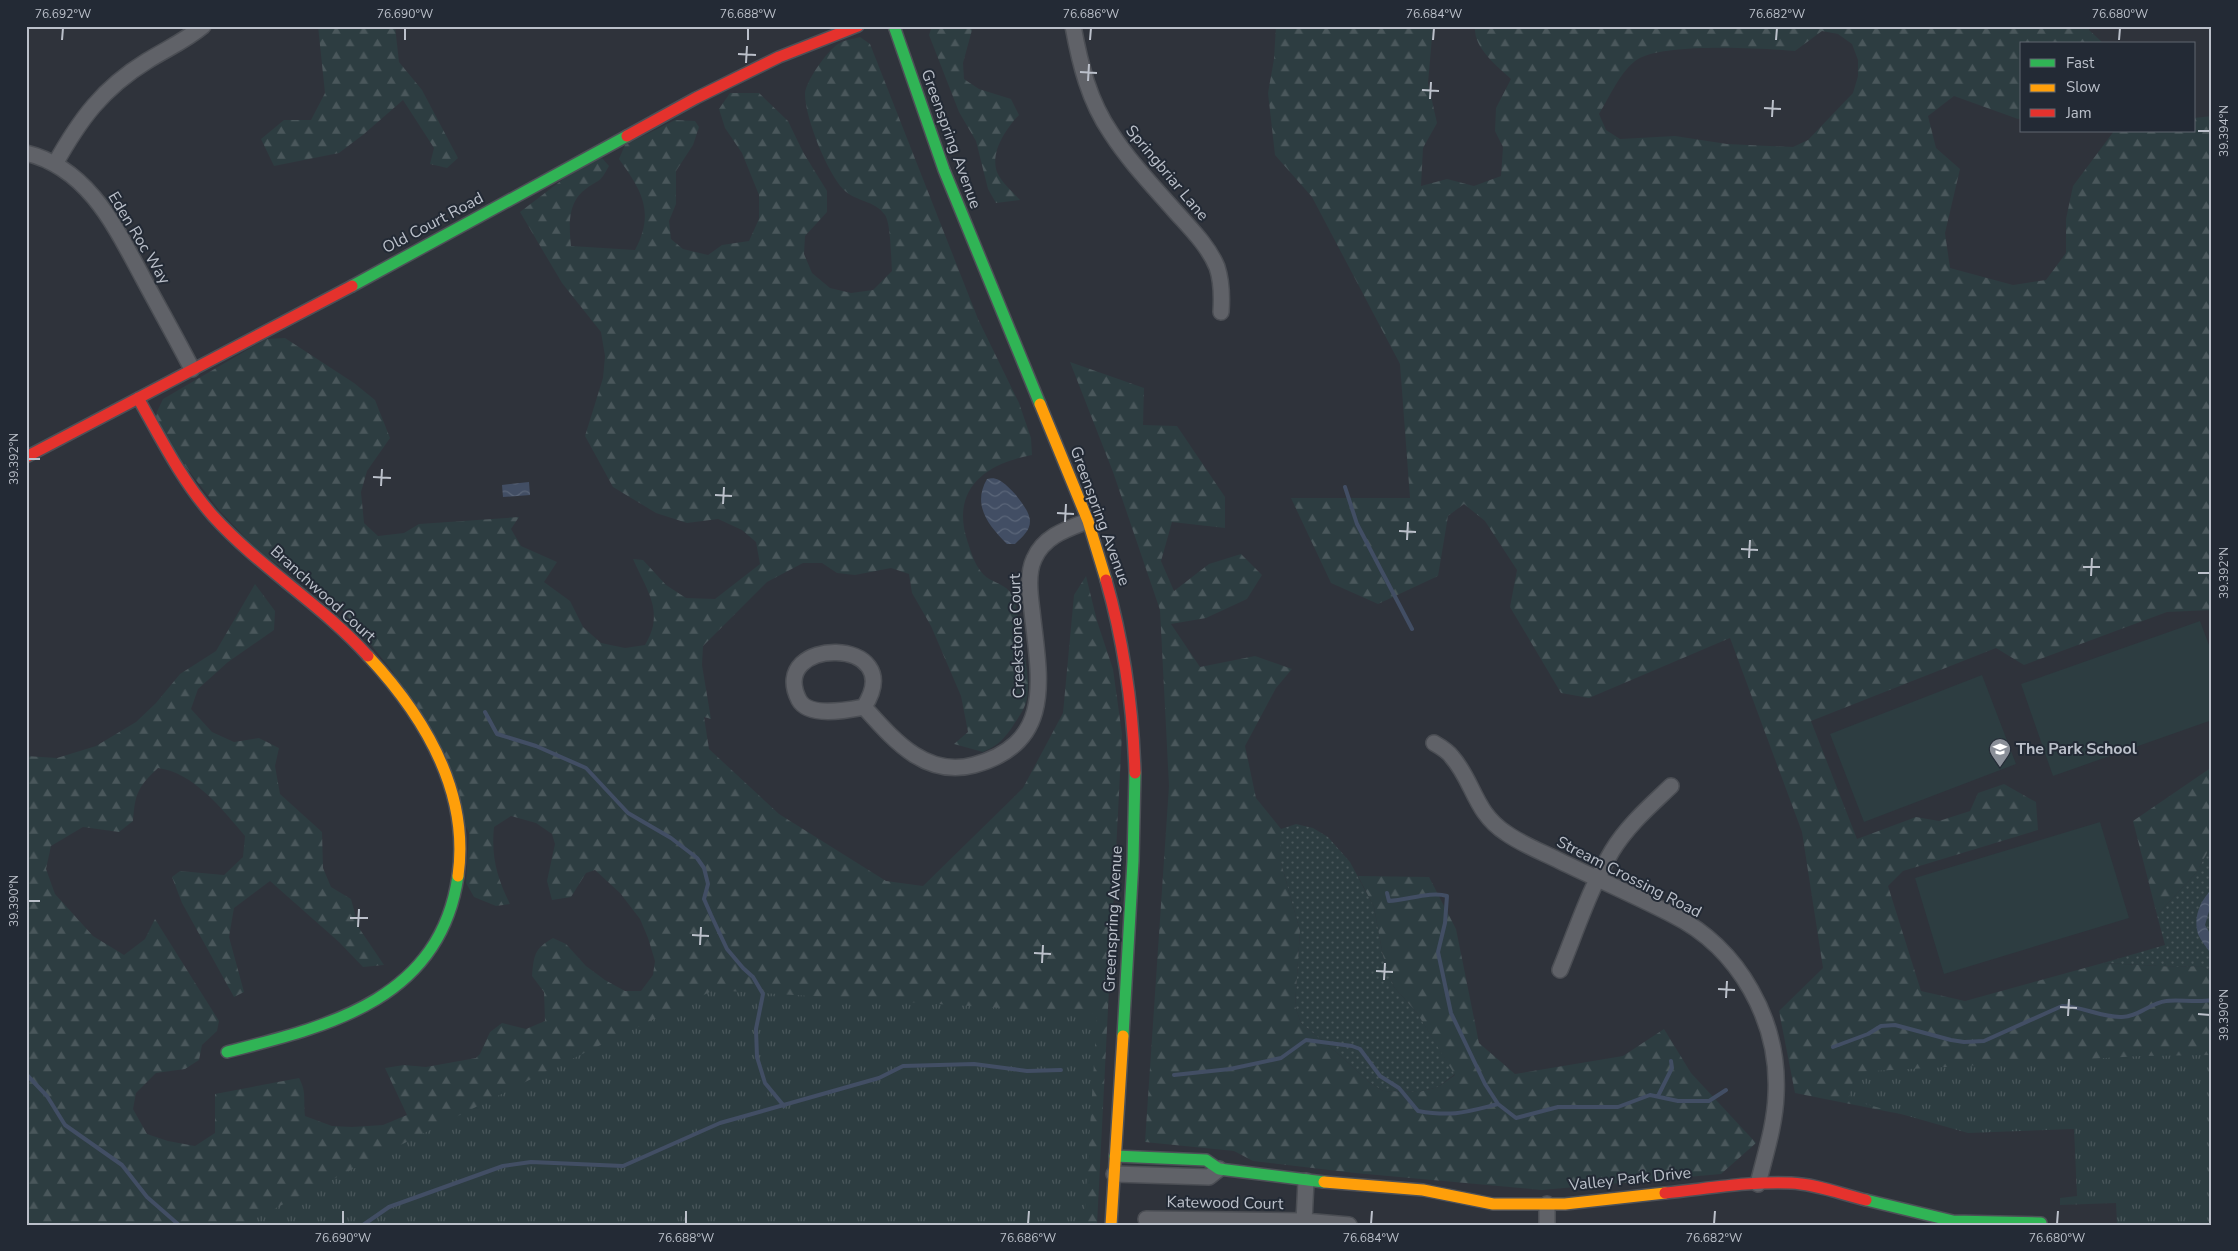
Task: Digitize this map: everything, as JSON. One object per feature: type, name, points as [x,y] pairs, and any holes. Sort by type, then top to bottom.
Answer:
[{"type":"main road","name":"Old Court Road","points":[[26,457],[322,302],[696,98],[779,58],[858,26]]},
{"type":"main road","name":"Greenspring Avenue","points":[[894,26],[944,170],[1088,521],[1103,563],[1122,641],[1133,721],[1135,761],[1133,844],[1111,1225]]},
{"type":"main road","name":"Branchwood Court","points":[[138,398],[179,472],[213,516],[238,540],[343,630],[374,662],[401,697],[430,740],[444,768],[453,793],[458,819],[458,872],[454,897],[437,940],[406,980],[386,996],[339,1021],[227,1052]]},
{"type":"main road","name":"Valley Park Drive","points":[[1116,1156],[1206,1160],[1220,1169],[1306,1181],[1423,1190],[1493,1204],[1565,1204],[1758,1184],[1791,1183],[1816,1186],[1930,1217],[1953,1221],[2040,1223],[2041,1225]]},
{"type":"street","points":[[56,164],[74,130],[105,92],[140,65],[192,35],[203,26]]},
{"type":"street","name":"Springbriar Lane","points":[[1073,26],[1082,68],[1099,113],[1110,132],[1150,183],[1202,241],[1211,256],[1221,282],[1221,312]]},
{"type":"street","name":"Eden Roc Way","points":[[26,153],[56,164],[78,179],[105,210],[192,369]]},
{"type":"street","name":"Creekstone Court","points":[[864,707],[892,738],[911,754],[937,766],[971,766],[990,760],[1005,752],[1019,741],[1034,716],[1040,681],[1030,600],[1030,574],[1034,559],[1042,547],[1062,530],[1088,521]]},
{"type":"street","points":[[815,654],[852,654],[868,666],[872,676],[873,686],[870,697],[864,707],[822,711],[809,709],[800,702],[796,691],[796,671],[803,662],[815,654]]},
{"type":"street","name":"Stream Crossing Road","points":[[1434,743],[1453,757],[1492,824],[1526,845],[1675,915],[1698,930],[1742,974],[1756,996],[1771,1036],[1776,1076],[1773,1120],[1758,1184]]},
{"type":"street","points":[[1560,970],[1612,850],[1626,832],[1671,786]]},
{"type":"street","name":"Valley Park Drive","points":[[1114,1174],[1209,1177],[1220,1169]]},
{"type":"street","name":"Katewood Court","points":[[1304,1221],[1306,1181]]},
{"type":"street","points":[[1547,1204],[1547,1225]]},
{"type":"street","name":"Katewood Court","points":[[1146,1219],[1304,1221],[1349,1225]]},
{"type":"green space","points":[[318,26],[395,26],[399,62],[422,90],[458,158],[447,168],[430,164],[434,148],[403,100],[339,153],[274,166],[261,139],[284,120],[311,120],[325,93]]},
{"type":"green space","points":[[932,26],[970,26],[972,30],[963,63],[964,79],[979,89],[1011,99],[1019,115],[1000,141],[995,164],[1001,179],[1020,200],[996,203],[988,189],[976,141],[959,112],[929,35]]},
{"type":"green space","points":[[1276,26],[1433,26],[1428,83],[1437,123],[1423,148],[1421,186],[1447,179],[1474,186],[1501,176],[1503,147],[1495,131],[1496,108],[1511,79],[1482,49],[1475,34],[1475,26],[2089,26],[2089,30],[2102,42],[2020,42],[2020,118],[1954,96],[1928,116],[1936,148],[1960,169],[1945,233],[1950,268],[2013,285],[2046,280],[2066,253],[2066,219],[2073,186],[2113,132],[2196,132],[2196,118],[2212,116],[2212,610],[2167,612],[2024,665],[1996,648],[1811,721],[1857,839],[1916,817],[1939,821],[1970,811],[1978,793],[2004,784],[2036,802],[2038,830],[1903,871],[1888,886],[1921,991],[1965,1001],[2103,963],[2177,967],[2201,966],[2212,972],[2212,1225],[2118,1127],[1989,1129],[1795,1093],[1779,1011],[1823,968],[1802,832],[1730,638],[1589,698],[1561,693],[1510,607],[1517,570],[1485,521],[1464,504],[1448,516],[1438,576],[1378,604],[1331,583],[1291,498],[1410,498],[1400,364],[1312,197],[1275,155],[1268,93],[1274,59]],"holes":[[[1822,31],[1838,34],[1852,44],[1858,60],[1858,76],[1853,93],[1808,140],[1793,147],[1727,144],[1675,136],[1620,139],[1606,130],[1599,114],[1624,72],[1635,61],[1647,55],[1666,51],[1712,48],[1795,51]]]},
{"type":"green space","points":[[860,37],[870,44],[978,319],[1019,403],[1031,438],[1032,455],[1014,459],[985,473],[967,495],[964,509],[964,525],[968,543],[980,571],[986,577],[1006,588],[1013,596],[1027,673],[1027,698],[1023,710],[1011,729],[996,745],[983,752],[954,744],[968,732],[961,696],[931,626],[912,593],[909,574],[891,568],[855,575],[837,573],[822,563],[803,563],[767,582],[703,646],[702,665],[711,719],[704,717],[709,749],[779,814],[886,881],[923,886],[1023,788],[1063,713],[1074,595],[1086,576],[1097,621],[1113,669],[1122,734],[1097,1225],[26,1225],[26,756],[57,758],[96,746],[136,722],[156,703],[180,674],[216,651],[255,584],[275,611],[274,630],[228,662],[198,689],[191,709],[212,732],[234,742],[259,738],[279,748],[275,766],[280,794],[322,832],[323,868],[331,887],[351,899],[359,928],[384,965],[363,967],[339,942],[270,881],[234,908],[229,937],[244,992],[234,997],[182,903],[172,877],[180,871],[224,875],[243,857],[245,836],[217,804],[195,784],[171,771],[158,768],[146,780],[139,791],[133,821],[119,832],[83,827],[51,846],[46,869],[55,894],[93,936],[124,955],[145,939],[155,919],[219,1021],[217,1031],[202,1045],[199,1060],[185,1069],[156,1073],[136,1093],[133,1109],[147,1134],[168,1141],[195,1146],[215,1133],[215,1094],[299,1078],[304,1092],[305,1116],[332,1126],[383,1125],[407,1115],[385,1068],[404,1065],[426,1067],[476,1058],[480,1054],[490,1032],[502,1023],[526,1029],[545,1021],[544,992],[532,976],[533,963],[539,949],[553,938],[566,944],[586,966],[605,980],[625,991],[641,991],[653,975],[655,961],[640,919],[620,893],[595,870],[586,873],[571,897],[552,900],[547,881],[555,844],[552,834],[536,823],[511,816],[494,827],[493,848],[496,867],[510,904],[496,906],[474,897],[466,883],[469,833],[393,672],[336,602],[261,554],[219,510],[176,454],[155,416],[163,399],[266,339],[285,338],[354,383],[375,400],[390,438],[367,471],[361,492],[364,523],[378,536],[404,533],[419,524],[519,517],[511,529],[521,546],[557,562],[544,582],[570,601],[583,627],[601,643],[625,648],[645,645],[654,622],[654,612],[652,602],[633,559],[643,560],[666,585],[686,598],[715,599],[760,564],[756,542],[742,530],[718,519],[687,523],[656,513],[613,487],[585,436],[603,378],[605,356],[601,332],[562,283],[520,212],[583,164],[602,158],[609,166],[606,172],[600,180],[580,194],[573,207],[570,222],[571,246],[635,250],[641,236],[645,213],[643,202],[634,181],[619,159],[625,145],[675,120],[695,121],[699,127],[693,145],[676,171],[676,204],[669,221],[671,239],[683,249],[708,255],[722,245],[749,241],[759,219],[759,195],[742,153],[725,128],[719,109],[730,93],[759,93],[788,121],[803,152],[827,191],[827,212],[805,236],[804,254],[812,273],[830,288],[851,293],[873,290],[892,271],[890,234],[887,219],[876,206],[848,193],[837,181],[818,144],[809,117],[805,94],[813,74],[834,47]]},
{"type":"green space","points":[[1070,362],[1144,388],[1143,425],[1177,426],[1225,497],[1225,528],[1172,522],[1161,561],[1174,591],[1209,564],[1241,554],[1262,575],[1247,599],[1206,618],[1171,624],[1200,667],[1255,656],[1292,669],[1276,688],[1245,746],[1256,798],[1281,829],[1281,863],[1300,931],[1295,1006],[1301,1023],[1369,1082],[1383,1091],[1419,1092],[1438,1087],[1455,1075],[1417,1013],[1394,987],[1383,956],[1374,907],[1358,876],[1429,877],[1456,929],[1479,1043],[1515,1074],[1623,1056],[1664,1029],[1691,1073],[1756,1143],[1721,1174],[1542,1190],[1355,1173],[1253,1161],[1234,1151],[1145,1142],[1169,786],[1160,610],[1113,472]]},
{"type":"green space","points":[[2200,621],[2212,653],[2212,720],[2053,776],[2021,684]]},
{"type":"green space","points":[[1982,675],[2016,764],[1864,822],[1830,734]]},
{"type":"green space","points":[[2212,767],[2212,844],[2196,873],[2157,915],[2133,821]]},
{"type":"green space","points":[[2100,822],[2129,918],[1944,974],[1915,878]]},
{"type":"green space","points":[[1296,824],[1313,828],[1328,837],[1350,862],[1374,907],[1383,956],[1394,987],[1417,1013],[1455,1074],[1438,1087],[1419,1092],[1383,1091],[1369,1082],[1301,1023],[1295,1006],[1300,931],[1281,863],[1281,829]]},
{"type":"green space","points":[[2212,844],[2212,972],[2201,966],[2177,967],[2103,963],[2165,945],[2157,915],[2196,873]]},
{"type":"green space","points":[[714,990],[1097,1014],[1084,1225],[242,1225],[541,1074]]},
{"type":"green space","points":[[2212,1055],[2212,1225],[2117,1225],[2116,1203],[2060,1205],[2060,1198],[2077,1196],[2074,1129],[1968,1133],[1848,1099],[1856,1072],[2141,1056]]},
{"type":"water","points":[[987,479],[998,479],[1008,487],[1027,510],[1030,521],[1029,528],[1015,544],[1007,544],[988,522],[984,514],[981,497]]},
{"type":"water","points":[[529,482],[530,495],[503,497],[502,485]]},
{"type":"water","points":[[2212,889],[2212,901],[2205,925],[2212,937],[2212,955],[2198,934],[2196,921],[2201,904]]},
{"type":"waterway","points":[[1345,487],[1357,524],[1412,629]]},
{"type":"waterway","points":[[485,712],[497,734],[536,746],[586,768],[628,813],[671,838],[697,858],[704,868],[708,884],[704,899],[727,949],[753,977],[763,994],[756,1029],[757,1057],[765,1083],[784,1106]]},
{"type":"waterway","points":[[1387,893],[1389,901],[1427,895],[1447,896],[1445,923],[1438,952],[1451,1013],[1485,1084],[1498,1104]]},
{"type":"waterway","points":[[1833,1047],[1868,1034],[1881,1026],[1895,1025],[1964,1042],[1984,1041],[2062,1006],[2107,1016],[2122,1017],[2133,1015],[2160,1002],[2212,1000]]},
{"type":"waterway","points":[[1174,1075],[1230,1069],[1281,1058],[1306,1040],[1352,1046],[1360,1049],[1380,1076],[1399,1088],[1418,1111],[1430,1113],[1459,1113],[1498,1104],[1516,1118],[1558,1107],[1618,1107],[1650,1095],[1678,1101],[1709,1101],[1726,1090]]},
{"type":"waterway","points":[[1658,1096],[1672,1068],[1671,1061]]},
{"type":"waterway","points":[[363,1225],[389,1207],[503,1166],[531,1162],[623,1166],[720,1123],[879,1078],[903,1066],[974,1064],[1027,1071],[1061,1070]]},
{"type":"waterway","points":[[26,1074],[47,1096],[65,1125],[122,1165],[147,1197],[179,1225]]},
{"type":"traffic: fast","points":[[894,26],[944,170],[1040,404]]},
{"type":"traffic: fast","points":[[352,286],[627,136]]},
{"type":"traffic: fast","points":[[1123,1036],[1133,861],[1135,773]]},
{"type":"traffic: fast","points":[[227,1052],[304,1031],[340,1018],[374,1001],[404,979],[429,952],[447,918],[458,876]]},
{"type":"traffic: fast","points":[[1115,1156],[1206,1160],[1219,1169],[1324,1182]]},
{"type":"traffic: fast","points":[[1866,1200],[1953,1221],[2041,1223],[2041,1225]]},
{"type":"traffic: slow","points":[[1040,404],[1088,521],[1106,580]]},
{"type":"traffic: slow","points":[[368,656],[407,704],[424,730],[450,785],[457,814],[460,845],[458,876]]},
{"type":"traffic: slow","points":[[1111,1225],[1123,1036]]},
{"type":"traffic: slow","points":[[1324,1182],[1423,1190],[1493,1204],[1565,1204],[1665,1193]]},
{"type":"traffic: jam","points":[[627,136],[696,98],[779,57],[858,26]]},
{"type":"traffic: jam","points":[[26,457],[352,286]]},
{"type":"traffic: jam","points":[[138,398],[191,489],[213,516],[231,535],[331,620],[368,656]]},
{"type":"traffic: jam","points":[[1106,580],[1123,652],[1132,724],[1135,773]]},
{"type":"traffic: jam","points":[[1665,1193],[1744,1184],[1791,1183],[1819,1187],[1866,1200]]},
{"type":"place","name":"The Park School","points":[[2000,768]]}]
